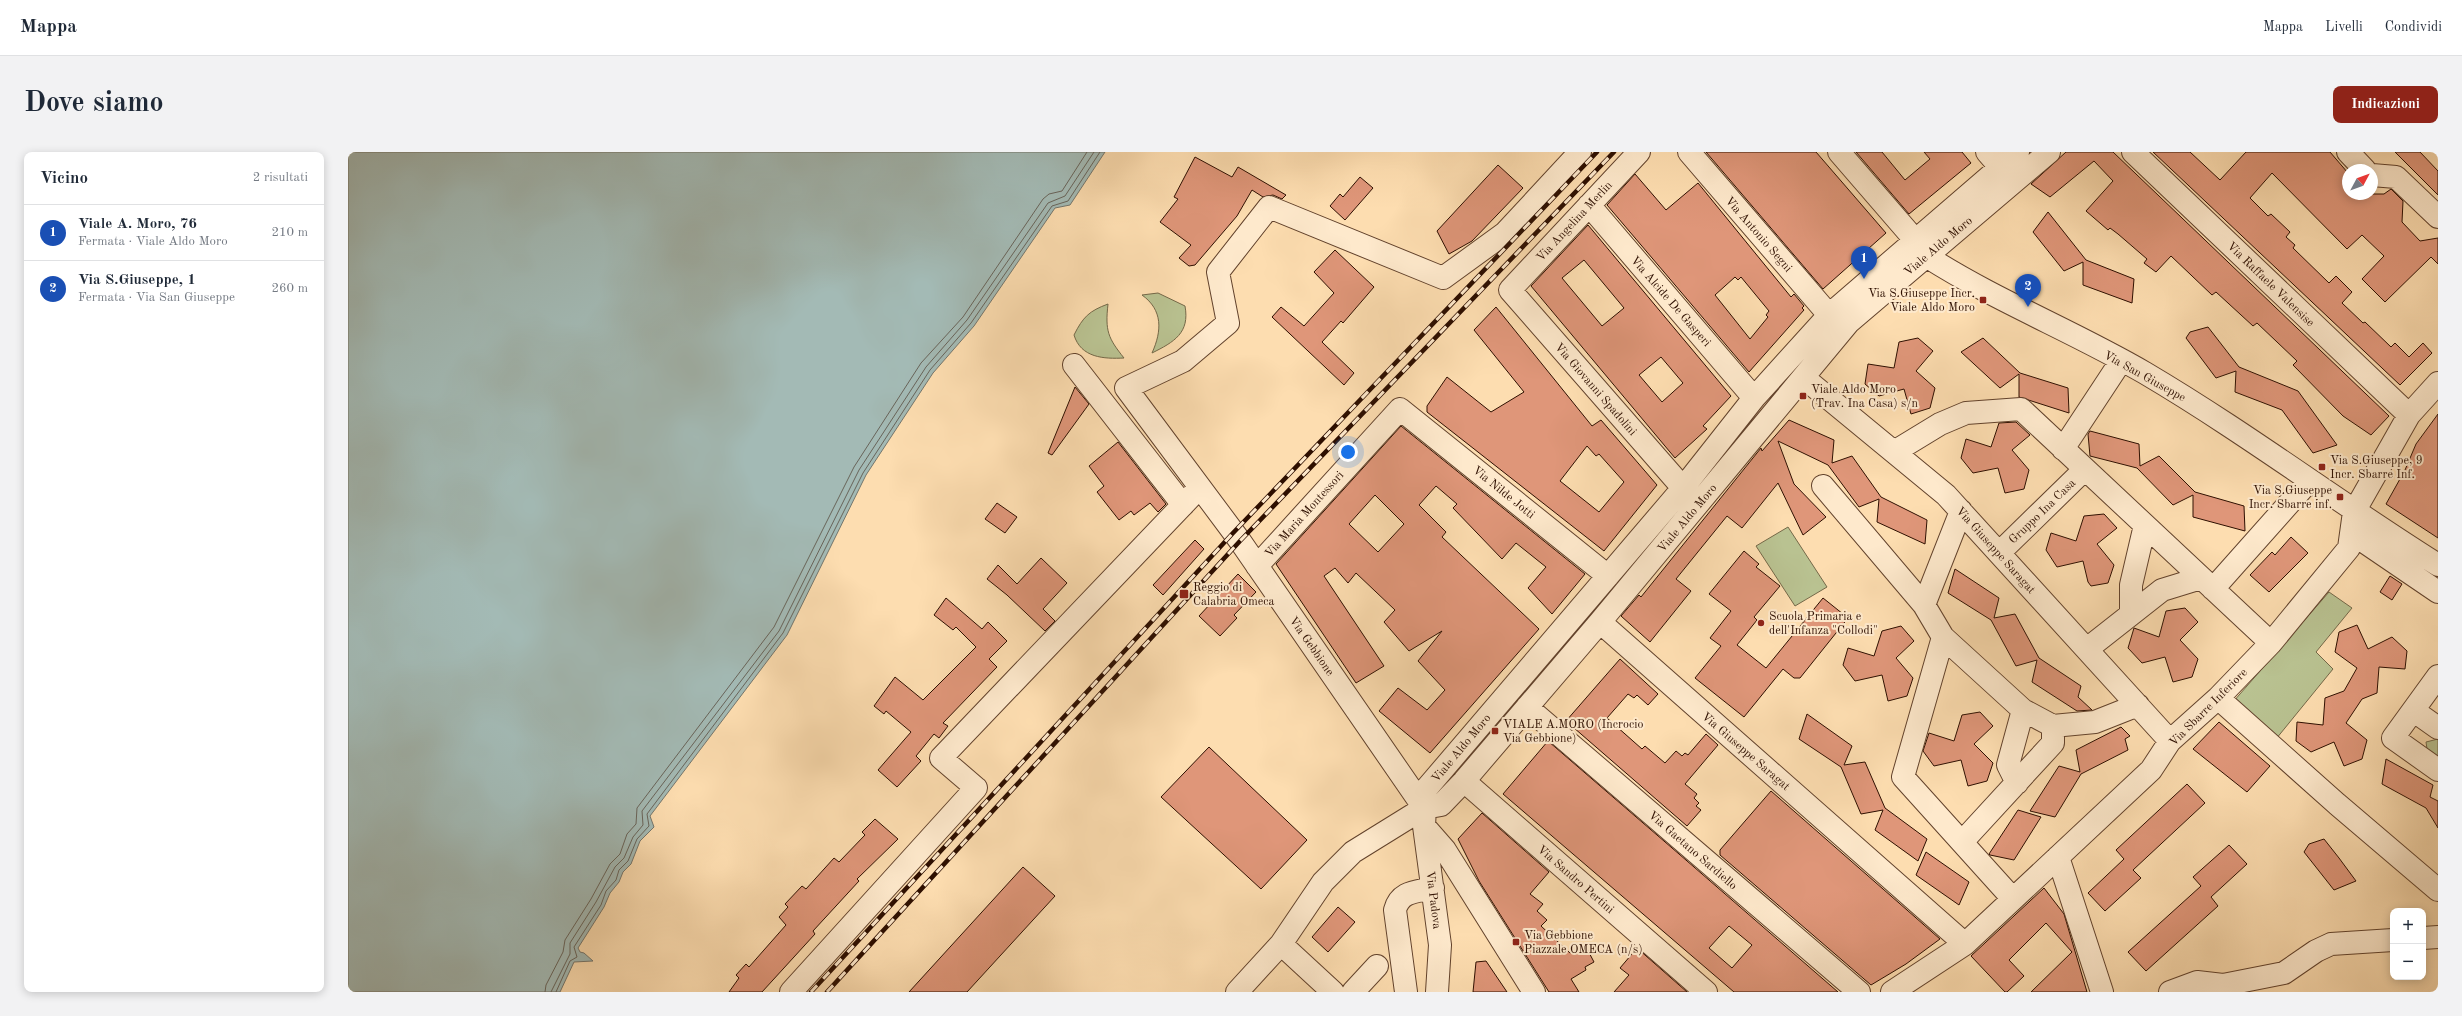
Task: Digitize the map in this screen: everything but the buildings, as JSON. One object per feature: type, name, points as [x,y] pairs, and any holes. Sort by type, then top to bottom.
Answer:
[{"type":"street","name":"Via Gebbione","points":[[1534,992],[1424,817],[1256,566],[1126,388],[1183,361],[1228,323],[1218,272],[1269,207],[1443,278],[1505,233],[1580,152]]},
{"type":"street","name":"Via Angelina Merlin","points":[[1510,290],[1639,152]]},
{"type":"street","name":"Via Antonio Segni","points":[[1689,152],[1829,315]]},
{"type":"street","name":"Via San Giuseppe","points":[[1839,152],[1920,248],[1964,280],[2121,361],[2218,418],[2354,512],[2438,566]]},
{"type":"street","name":"Viale Aldo Moro","points":[[1424,817],[1441,805],[1464,781],[1600,622],[1849,322],[1920,248],[1994,159],[2018,152]]},
{"type":"street","name":"Viale Aldo Moro","points":[[1424,817],[1426,789],[1683,488],[1754,398],[1829,315],[2049,152]]},
{"type":"street","name":"Via Raffaele Valensise","points":[[2133,152],[2409,415]]},
{"type":"street","points":[[2348,152],[2359,164]]},
{"type":"street","points":[[2378,176],[2396,177],[2438,217]]},
{"type":"street","name":"Via Alcide De Gasperi","points":[[1589,205],[1754,398]]},
{"type":"street","name":"Via Giovanni Spadolini","points":[[1510,290],[1683,488]]},
{"type":"street","points":[[2063,449],[2121,361]]},
{"type":"street","points":[[1074,365],[1183,505]]},
{"type":"street","name":"Via Giuseppe Saragat","points":[[1804,378],[1946,495],[2170,741]]},
{"type":"street","name":"Via Sbarre Inferiore","points":[[1892,992],[1965,944],[2151,770],[2170,741],[2218,698],[2271,644],[2349,548],[2354,512],[2409,415],[2438,383]]},
{"type":"street","name":"Via Maria Montessori","points":[[1256,566],[1400,408]]},
{"type":"street","name":"Via Nilde Jotti","points":[[1400,408],[1608,576]]},
{"type":"street","name":"Gruppo Ina Casa","points":[[1894,452],[1940,424],[1966,413],[2020,408],[2271,644]]},
{"type":"street","name":"Gruppo Ina Casa","points":[[1999,552],[2085,469]]},
{"type":"street","points":[[2087,649],[2162,590],[2207,583],[2310,481]]},
{"type":"street","points":[[1823,486],[1924,605],[1943,637],[2023,710],[2053,726],[2095,722],[2138,705]]},
{"type":"street","points":[[791,992],[976,788],[941,758],[1199,488]]},
{"type":"street","points":[[1924,605],[1962,512]]},
{"type":"street","points":[[2354,512],[2366,543],[2438,592]]},
{"type":"street","points":[[2131,614],[2131,585],[2145,525]]},
{"type":"street","name":"Via Giuseppe Saragat","points":[[1600,622],[1965,944]]},
{"type":"street","points":[[1943,637],[1903,777],[2013,899]]},
{"type":"street","points":[[2438,676],[2393,738],[2438,770]]},
{"type":"street","points":[[2218,698],[2337,804],[2438,890]]},
{"type":"street","name":"Via Gaetano Sardiello","points":[[1527,707],[1859,992]]},
{"type":"street","points":[[2017,783],[2008,765],[2023,710]]},
{"type":"street","points":[[2414,710],[2438,728]]},
{"type":"street","points":[[1962,842],[2053,743],[2053,726]]},
{"type":"street","name":"Via Sandro Pertini","points":[[1464,781],[1706,992]]},
{"type":"street","points":[[1238,992],[1281,944],[1323,882],[1353,852],[1424,817]]},
{"type":"street","name":"Via Padova","points":[[1424,817],[1440,945],[1437,992]]},
{"type":"street","points":[[2058,857],[2102,992]]},
{"type":"street","points":[[1406,992],[1395,910],[1398,900],[1403,896],[1433,888]]},
{"type":"street","points":[[2426,938],[2438,937]]},
{"type":"street","points":[[2170,992],[2197,982],[2222,989],[2266,986],[2316,951],[2331,944],[2390,940]]},
{"type":"street","points":[[1281,944],[1333,992]]},
{"type":"street","points":[[1353,992],[1377,966]]},
{"type":"green space","points":[[1158,293],[1185,306],[1186,315],[1183,330],[1179,336],[1167,345],[1152,353],[1158,337],[1159,321],[1154,307],[1142,295]]},
{"type":"green space","points":[[1108,304],[1107,321],[1109,334],[1114,345],[1124,358],[1094,356],[1088,353],[1077,343],[1074,335],[1087,315]]},
{"type":"green space","points":[[1788,527],[1827,587],[1795,606],[1756,546]]},
{"type":"green space","points":[[2329,592],[2352,608],[2316,652],[2333,669],[2276,739],[2233,702]]},
{"type":"green space","points":[[2438,739],[2438,759],[2427,749],[2426,742]]},
{"type":"water","points":[[348,152],[1105,152],[1070,205],[1055,208],[974,326],[933,373],[866,475],[787,635],[650,816],[654,827],[640,841],[631,864],[623,872],[619,882],[610,893],[604,907],[578,948],[580,952],[584,953],[593,961],[574,962],[560,992],[348,992]]},
{"type":"railway","points":[[811,992],[1233,533],[1597,152]]},
{"type":"railway","points":[[827,992],[1240,541],[1614,152]]},
{"type":"place","name":"Viale A. Moro, 76","points":[[1864,279]]},
{"type":"place","name":"Via S.Giuseppe Incr. Viale Aldo Moro","points":[[1983,300]]},
{"type":"place","name":"Via S.Giuseppe, 1","points":[[2028,307]]},
{"type":"place","name":"Viale Aldo Moro (Trav. Ina Casa) s/n","points":[[1803,396]]},
{"type":"place","name":"Via S.Giuseppe, 9 Incr. Sbarre Inf.","points":[[2322,467]]},
{"type":"place","name":"Via S.Giuseppe Incr. Sbarre inf.","points":[[2340,497]]},
{"type":"place","name":"Reggio di Calabria Omeca","points":[[1184,594]]},
{"type":"place","name":"Scuola Primaria e dell'Infanza \"Collodi\"","points":[[1761,623]]},
{"type":"place","name":"VIALE A.MORO (Incrocio Via Gebbione)","points":[[1495,731]]},
{"type":"place","name":"Via Gebbione Piazzale OMECA (n/s)","points":[[1516,942]]}]
